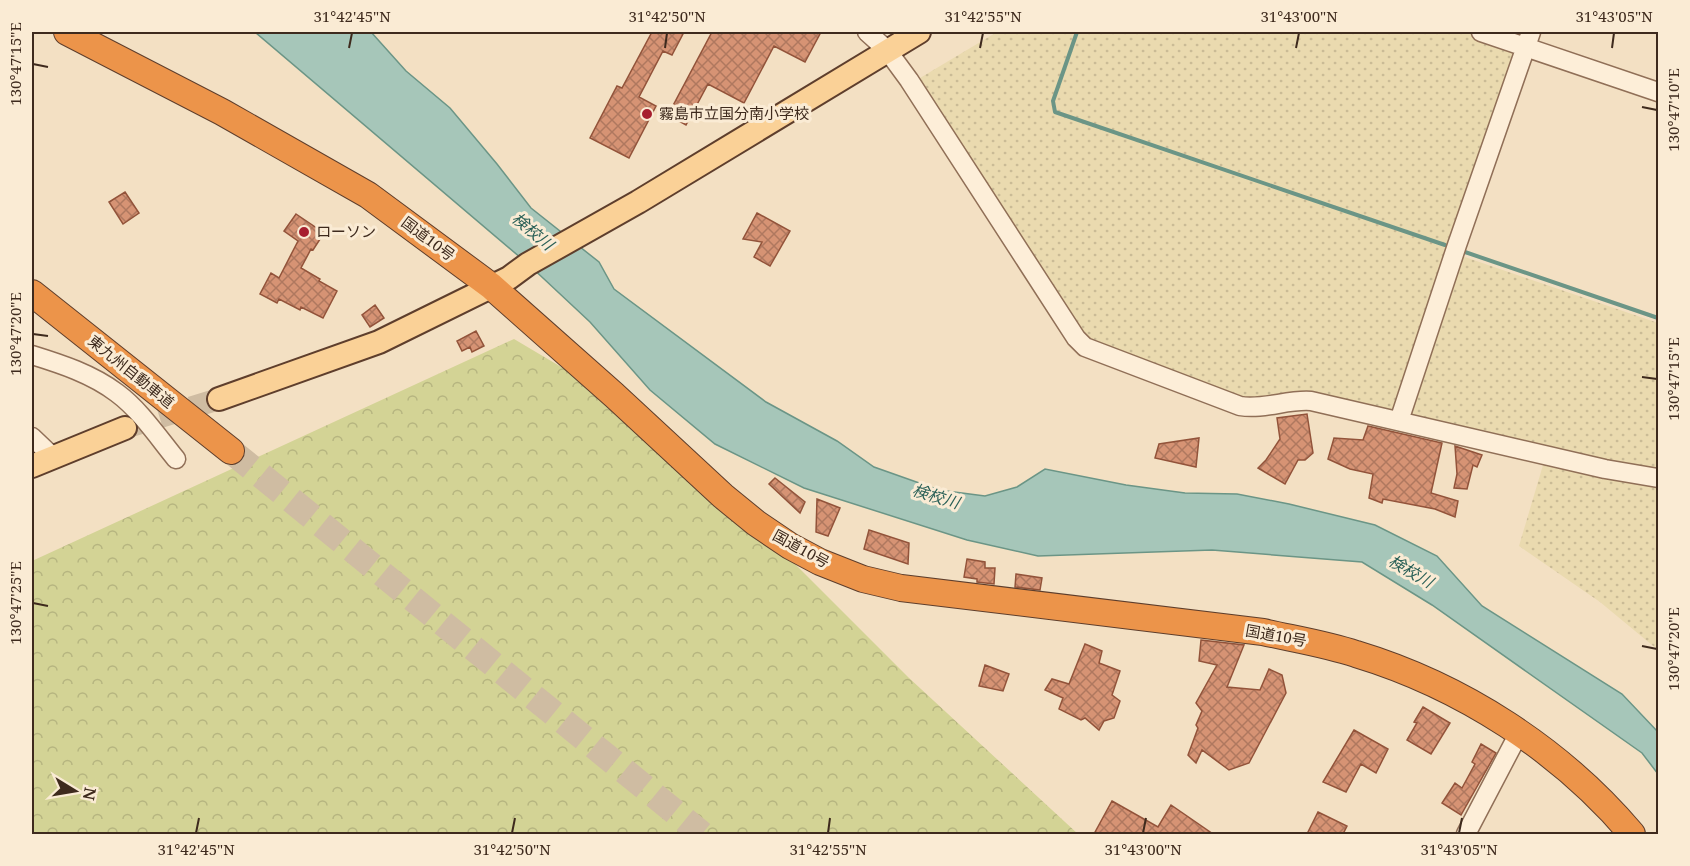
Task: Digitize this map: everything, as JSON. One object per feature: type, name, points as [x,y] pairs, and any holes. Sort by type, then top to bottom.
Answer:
[{"type":"highway","name":"国道10号","points":[[67,32],[222,112],[368,195],[500,282],[614,395],[723,496],[781,540],[820,562],[863,579],[901,588],[1263,632],[1355,653],[1415,675],[1469,702],[1519,734],[1573,773],[1632,834]]},
{"type":"highway","name":"東九州自動車道","points":[[32,293],[228,456],[32,308]]},
{"type":"main road","points":[[219,399],[379,342],[500,282],[638,202],[919,32]]},
{"type":"main road","points":[[32,466],[125,428]]},
{"type":"street","points":[[867,32],[887,50],[909,80],[1076,338],[1085,347],[1240,405],[1250,407],[1299,400],[1311,401],[1605,469],[1659,478]]},
{"type":"street","points":[[1481,32],[1529,39],[1659,92]]},
{"type":"street","points":[[1399,421],[1529,39]]},
{"type":"street","points":[[32,355],[74,369],[117,393],[176,459]]},
{"type":"street","points":[[32,437],[53,457]]},
{"type":"street","points":[[1466,834],[1519,734]]},
{"type":"shaded area","points":[[997,32],[1468,32],[1516,48],[1520,53],[1392,412],[1304,391],[1259,401],[1242,398],[1087,338],[1078,329],[920,78]]},
{"type":"shaded area","points":[[1459,255],[1658,323],[1658,472],[1405,417]]},
{"type":"shaded area","points":[[1543,465],[1604,478],[1658,486],[1658,650],[1600,602],[1519,546]]},
{"type":"green space","points":[[514,339],[573,374],[744,513],[908,677],[1078,834],[32,834],[32,561]]},
{"type":"water","name":"検校川","points":[[255,32],[371,32],[406,71],[450,108],[531,208],[599,262],[614,289],[766,402],[837,441],[874,467],[939,490],[985,496],[1017,487],[1045,469],[1126,485],[1185,493],[1237,494],[1375,525],[1437,556],[1482,606],[1622,694],[1658,732],[1658,774],[1642,753],[1432,605],[1362,562],[1212,550],[1038,556],[967,540],[804,488],[715,444],[650,390],[590,322],[528,264]]},
{"type":"building","points":[[652,32],[684,32],[672,55],[663,51],[639,97],[656,106],[629,158],[590,138],[617,86],[622,88]]},
{"type":"building","points":[[712,32],[821,32],[805,62],[774,46],[744,103],[708,84],[686,125],[668,115]]},
{"type":"building","points":[[125,192],[139,213],[123,224],[109,202]]},
{"type":"building","points":[[757,213],[790,231],[770,266],[754,257],[762,242],[743,239]]},
{"type":"building","points":[[296,214],[324,233],[313,250],[311,249],[301,268],[337,291],[323,318],[301,307],[300,310],[279,299],[277,303],[260,294],[271,273],[279,278],[298,241],[284,231]]},
{"type":"building","points":[[375,305],[384,318],[370,327],[362,315]]},
{"type":"building","points":[[476,331],[484,346],[472,352],[470,347],[462,351],[457,341]]},
{"type":"building","points":[[1307,414],[1313,453],[1305,460],[1298,460],[1285,484],[1258,468],[1280,439],[1277,418]]},
{"type":"building","points":[[1368,426],[1442,443],[1431,493],[1458,501],[1455,517],[1435,509],[1383,499],[1382,503],[1369,498],[1373,474],[1350,469],[1328,459],[1334,438],[1363,440]]},
{"type":"building","points":[[1199,438],[1196,467],[1155,458],[1159,444]]},
{"type":"building","points":[[1455,446],[1482,455],[1477,467],[1473,465],[1467,489],[1454,488],[1457,474]]},
{"type":"building","points":[[775,478],[805,502],[800,513],[769,484]]},
{"type":"building","points":[[817,499],[840,508],[828,536],[816,532]]},
{"type":"building","points":[[869,530],[909,543],[908,564],[864,549]]},
{"type":"building","points":[[967,559],[985,562],[985,568],[995,568],[994,584],[977,582],[977,579],[964,577]]},
{"type":"building","points":[[1016,574],[1042,578],[1040,590],[1015,587]]},
{"type":"building","points":[[1201,640],[1244,645],[1227,687],[1260,690],[1269,669],[1282,675],[1286,693],[1249,763],[1229,770],[1202,750],[1196,763],[1188,755],[1202,711],[1196,703],[1217,665],[1199,661]]},
{"type":"building","points":[[1085,644],[1102,651],[1099,663],[1120,671],[1112,695],[1120,701],[1114,718],[1104,721],[1099,730],[1085,718],[1081,720],[1059,709],[1063,698],[1045,690],[1052,679],[1069,684]]},
{"type":"building","points":[[985,665],[1009,674],[1003,691],[979,686]]},
{"type":"building","points":[[1423,707],[1450,723],[1431,754],[1407,740]]},
{"type":"building","points":[[1354,730],[1388,749],[1376,773],[1361,764],[1346,792],[1323,782]]},
{"type":"building","points":[[1481,744],[1496,753],[1461,815],[1442,803],[1455,783],[1462,788],[1475,764],[1472,762]]},
{"type":"building","points":[[1112,801],[1158,827],[1171,805],[1213,834],[1094,834]]},
{"type":"building","points":[[1318,812],[1347,826],[1343,834],[1307,834]]},
{"type":"waterway","points":[[1077,32],[1053,101],[1055,112],[1445,245]]},
{"type":"waterway","points":[[1462,251],[1658,318]]},
{"type":"tunnel","points":[[128,427],[219,399]]},
{"type":"tunnel","points":[[231,451],[702,834]]},
{"type":"place","name":"霧島市立国分南小学校","points":[[647,114]]},
{"type":"place","name":"ローソン","points":[[304,232]]}]
